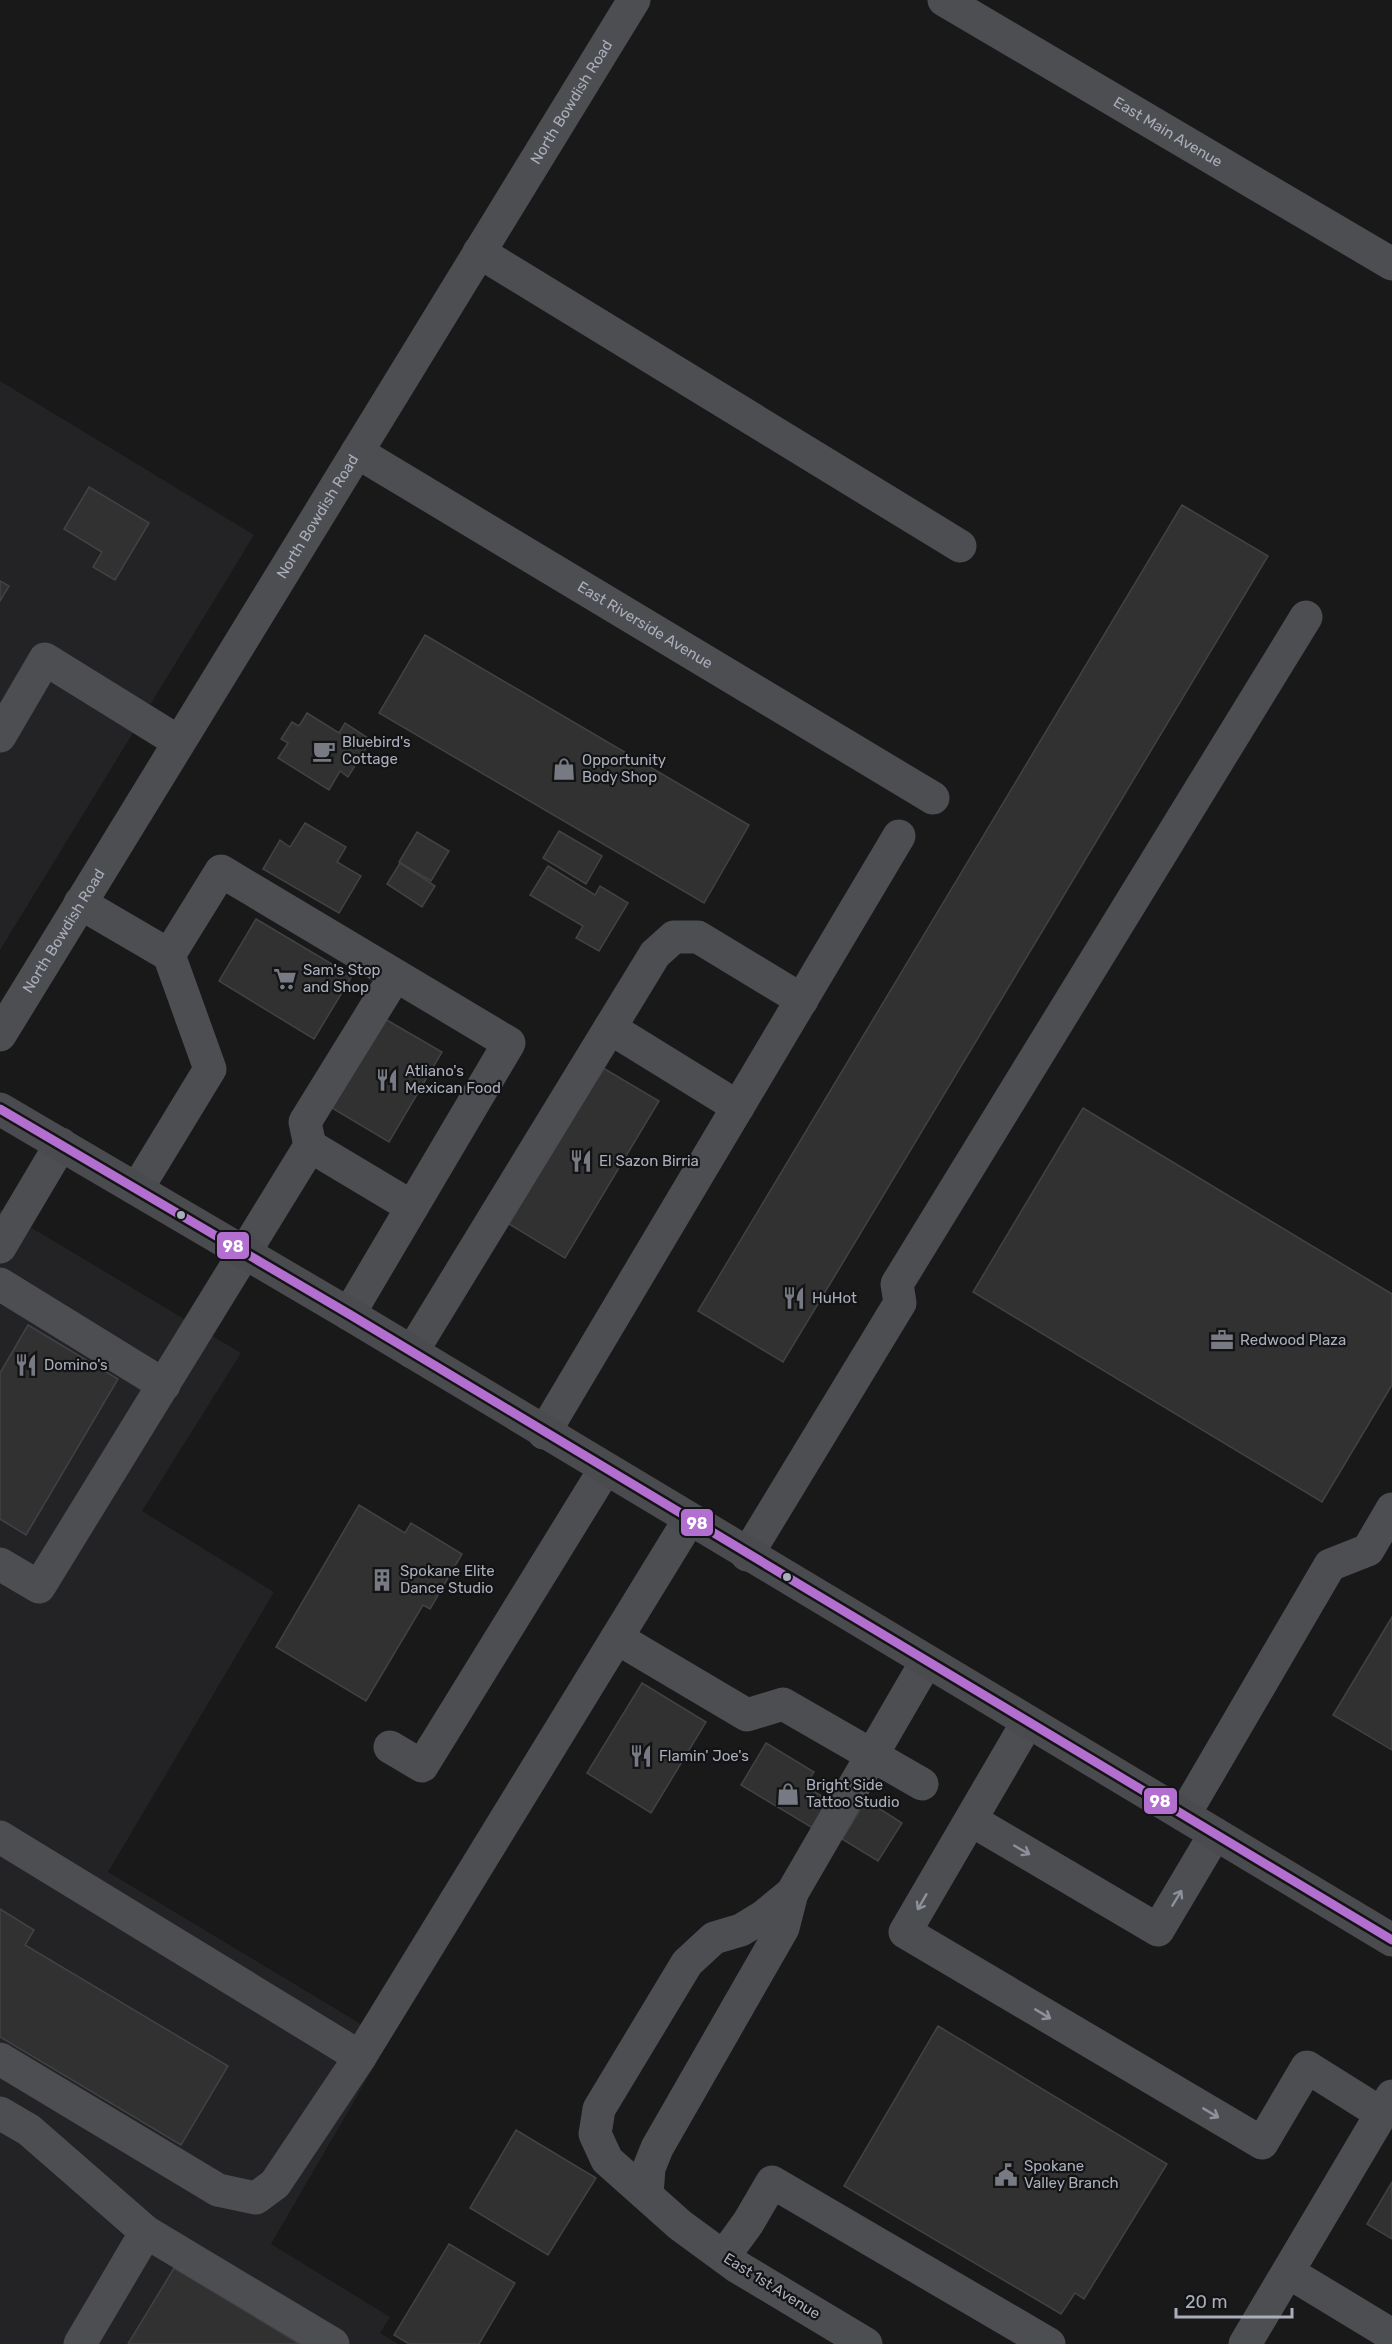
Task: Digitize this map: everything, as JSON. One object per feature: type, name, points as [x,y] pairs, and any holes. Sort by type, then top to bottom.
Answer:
[{"type":"main road","points":[[0,1109],[349,1314],[747,1555],[1392,1940]]},
{"type":"street","name":"North Bowdish Road","points":[[0,1035],[634,0]]},
{"type":"street","name":"East Main Avenue","points":[[944,0],[1392,264]]},
{"type":"street","points":[[479,252],[960,546]]},
{"type":"street","name":"East Riverside Avenue","points":[[357,452],[933,798]]},
{"type":"street","points":[[747,1555],[900,1303],[897,1284],[1306,616]]},
{"type":"street","points":[[0,736],[45,660],[180,742]]},
{"type":"street","points":[[544,1433],[899,836]]},
{"type":"street","points":[[169,955],[221,871],[509,1043],[349,1314]]},
{"type":"street","points":[[80,903],[169,955],[210,1069],[137,1189]]},
{"type":"street","points":[[412,1352],[655,954],[674,937],[698,937],[802,1000]]},
{"type":"street","points":[[0,1564],[39,1587],[310,1146],[305,1122],[395,976]]},
{"type":"street","points":[[610,1028],[738,1107]]},
{"type":"street","points":[[0,1247],[61,1144]]},
{"type":"street","points":[[310,1146],[412,1207]]},
{"type":"street","points":[[0,1284],[164,1385]]},
{"type":"street","points":[[390,1747],[422,1766],[605,1469]]},
{"type":"street","points":[[1184,1815],[1330,1565],[1368,1550],[1392,1509]]},
{"type":"street","points":[[0,2059],[218,2190],[256,2198],[275,2184],[360,2057],[689,1520]]},
{"type":"street","points":[[617,1638],[747,1715],[783,1704],[922,1784]]},
{"type":"street","points":[[647,2195],[649,2168],[657,2148],[783,1928],[792,1893],[926,1662]]},
{"type":"street","points":[[1027,1723],[905,1932],[1262,2143],[1307,2067],[1389,2102],[1245,2344]]},
{"type":"street","points":[[971,1820],[1158,1930],[1215,1834]]},
{"type":"street","points":[[0,1837],[360,2057]]},
{"type":"street","name":"East 1st Avenue","points":[[792,1893],[764,1916],[741,1930],[714,1938],[687,1964],[599,2109],[595,2134],[607,2160],[680,2225],[724,2256],[866,2344]]},
{"type":"street","points":[[0,2113],[29,2130],[146,2232],[333,2344]]},
{"type":"street","points":[[724,2256],[748,2223],[772,2182],[1048,2344]]},
{"type":"street","points":[[80,2344],[146,2232]]},
{"type":"street","points":[[1288,2272],[1392,2335]]},
{"type":"shaded area","points":[[0,381],[254,535],[0,950]]},
{"type":"shaded area","points":[[0,1209],[241,1353],[142,1511],[274,1592],[108,1872],[389,2041],[271,2244],[390,2317],[380,2333],[398,2344],[0,2344]]},
{"type":"building","points":[[89,487],[149,523],[115,580],[93,567],[102,552],[64,529]]},
{"type":"building","points":[[1182,505],[1268,556],[783,1362],[698,1311]]},
{"type":"building","points":[[0,581],[9,586],[0,601]]},
{"type":"building","name":"Opportunity Body Shop","points":[[425,635],[749,825],[704,903],[379,713]]},
{"type":"building","name":"Bluebird's Cottage","points":[[307,713],[339,733],[345,723],[371,740],[348,777],[340,771],[329,790],[278,758],[288,743],[281,739],[292,722],[299,726]]},
{"type":"building","points":[[305,823],[346,847],[337,862],[361,876],[339,913],[263,869],[280,840],[290,847]]},
{"type":"building","points":[[559,831],[602,856],[586,884],[543,858]]},
{"type":"building","points":[[417,832],[449,851],[431,881],[399,862]]},
{"type":"building","points":[[400,863],[435,886],[422,907],[387,884]]},
{"type":"building","points":[[548,866],[595,895],[600,886],[628,903],[599,951],[576,938],[583,926],[530,895]]},
{"type":"building","name":"Sam's Stop and Shop","points":[[256,919],[352,976],[314,1039],[219,981]]},
{"type":"building","name":"Atliano's Mexican Food","points":[[385,1019],[442,1052],[389,1142],[332,1108]]},
{"type":"building","name":"El Sazon Birria","points":[[598,1065],[659,1101],[565,1258],[504,1221]]},
{"type":"building","name":"Redwood Plaza","points":[[1083,1108],[1392,1294],[1392,1385],[1322,1502],[973,1292]]},
{"type":"building","points":[[28,1325],[118,1379],[26,1535],[0,1519],[0,1373]]},
{"type":"building","name":"Spokane Elite Dance Studio","points":[[359,1505],[405,1533],[411,1523],[462,1554],[430,1609],[423,1605],[366,1701],[276,1647]]},
{"type":"building","points":[[1392,1617],[1392,1750],[1333,1715]]},
{"type":"building","name":"Flamin' Joe's","points":[[642,1683],[706,1722],[651,1813],[587,1773]]},
{"type":"building","name":"Bright Side Tattoo Studio","points":[[766,1743],[814,1772],[805,1786],[832,1802],[816,1830],[741,1785]]},
{"type":"building","points":[[866,1800],[902,1823],[878,1861],[842,1839]]},
{"type":"building","points":[[0,1909],[34,1930],[25,1945],[228,2066],[181,2145],[0,2037]]},
{"type":"building","name":"Spokane Valley Branch","points":[[938,2026],[1167,2164],[1084,2299],[1075,2293],[1061,2314],[844,2186]]},
{"type":"building","points":[[516,2130],[596,2178],[548,2255],[470,2208]]},
{"type":"building","points":[[1392,2182],[1392,2239],[1367,2224]]},
{"type":"building","points":[[449,2244],[515,2283],[479,2344],[409,2344],[394,2335]]},
{"type":"building","points":[[174,2268],[300,2344],[128,2344]]},
{"type":"transit line","name":"98","points":[[0,1109],[349,1314],[1392,1940]]},
{"type":"place","name":"Bluebird's Cottage","points":[[324,751]]},
{"type":"place","name":"Opportunity Body Shop","points":[[564,769]]},
{"type":"place","name":"Sam's Stop and Shop","points":[[285,979]]},
{"type":"place","name":"Atliano's Mexican Food","points":[[387,1080]]},
{"type":"place","name":"El Sazon Birria","points":[[581,1161]]},
{"type":"place","name":"HuHot","points":[[794,1298]]},
{"type":"place","name":"Redwood Plaza","points":[[1222,1340]]},
{"type":"place","name":"Domino's","points":[[26,1365]]},
{"type":"place","name":"Spokane Elite Dance Studio","points":[[382,1580]]},
{"type":"place","name":"Flamin' Joe's","points":[[641,1756]]},
{"type":"place","name":"Bright Side Tattoo Studio","points":[[788,1794]]},
{"type":"place","name":"Spokane Valley Branch","points":[[1006,2175]]}]
